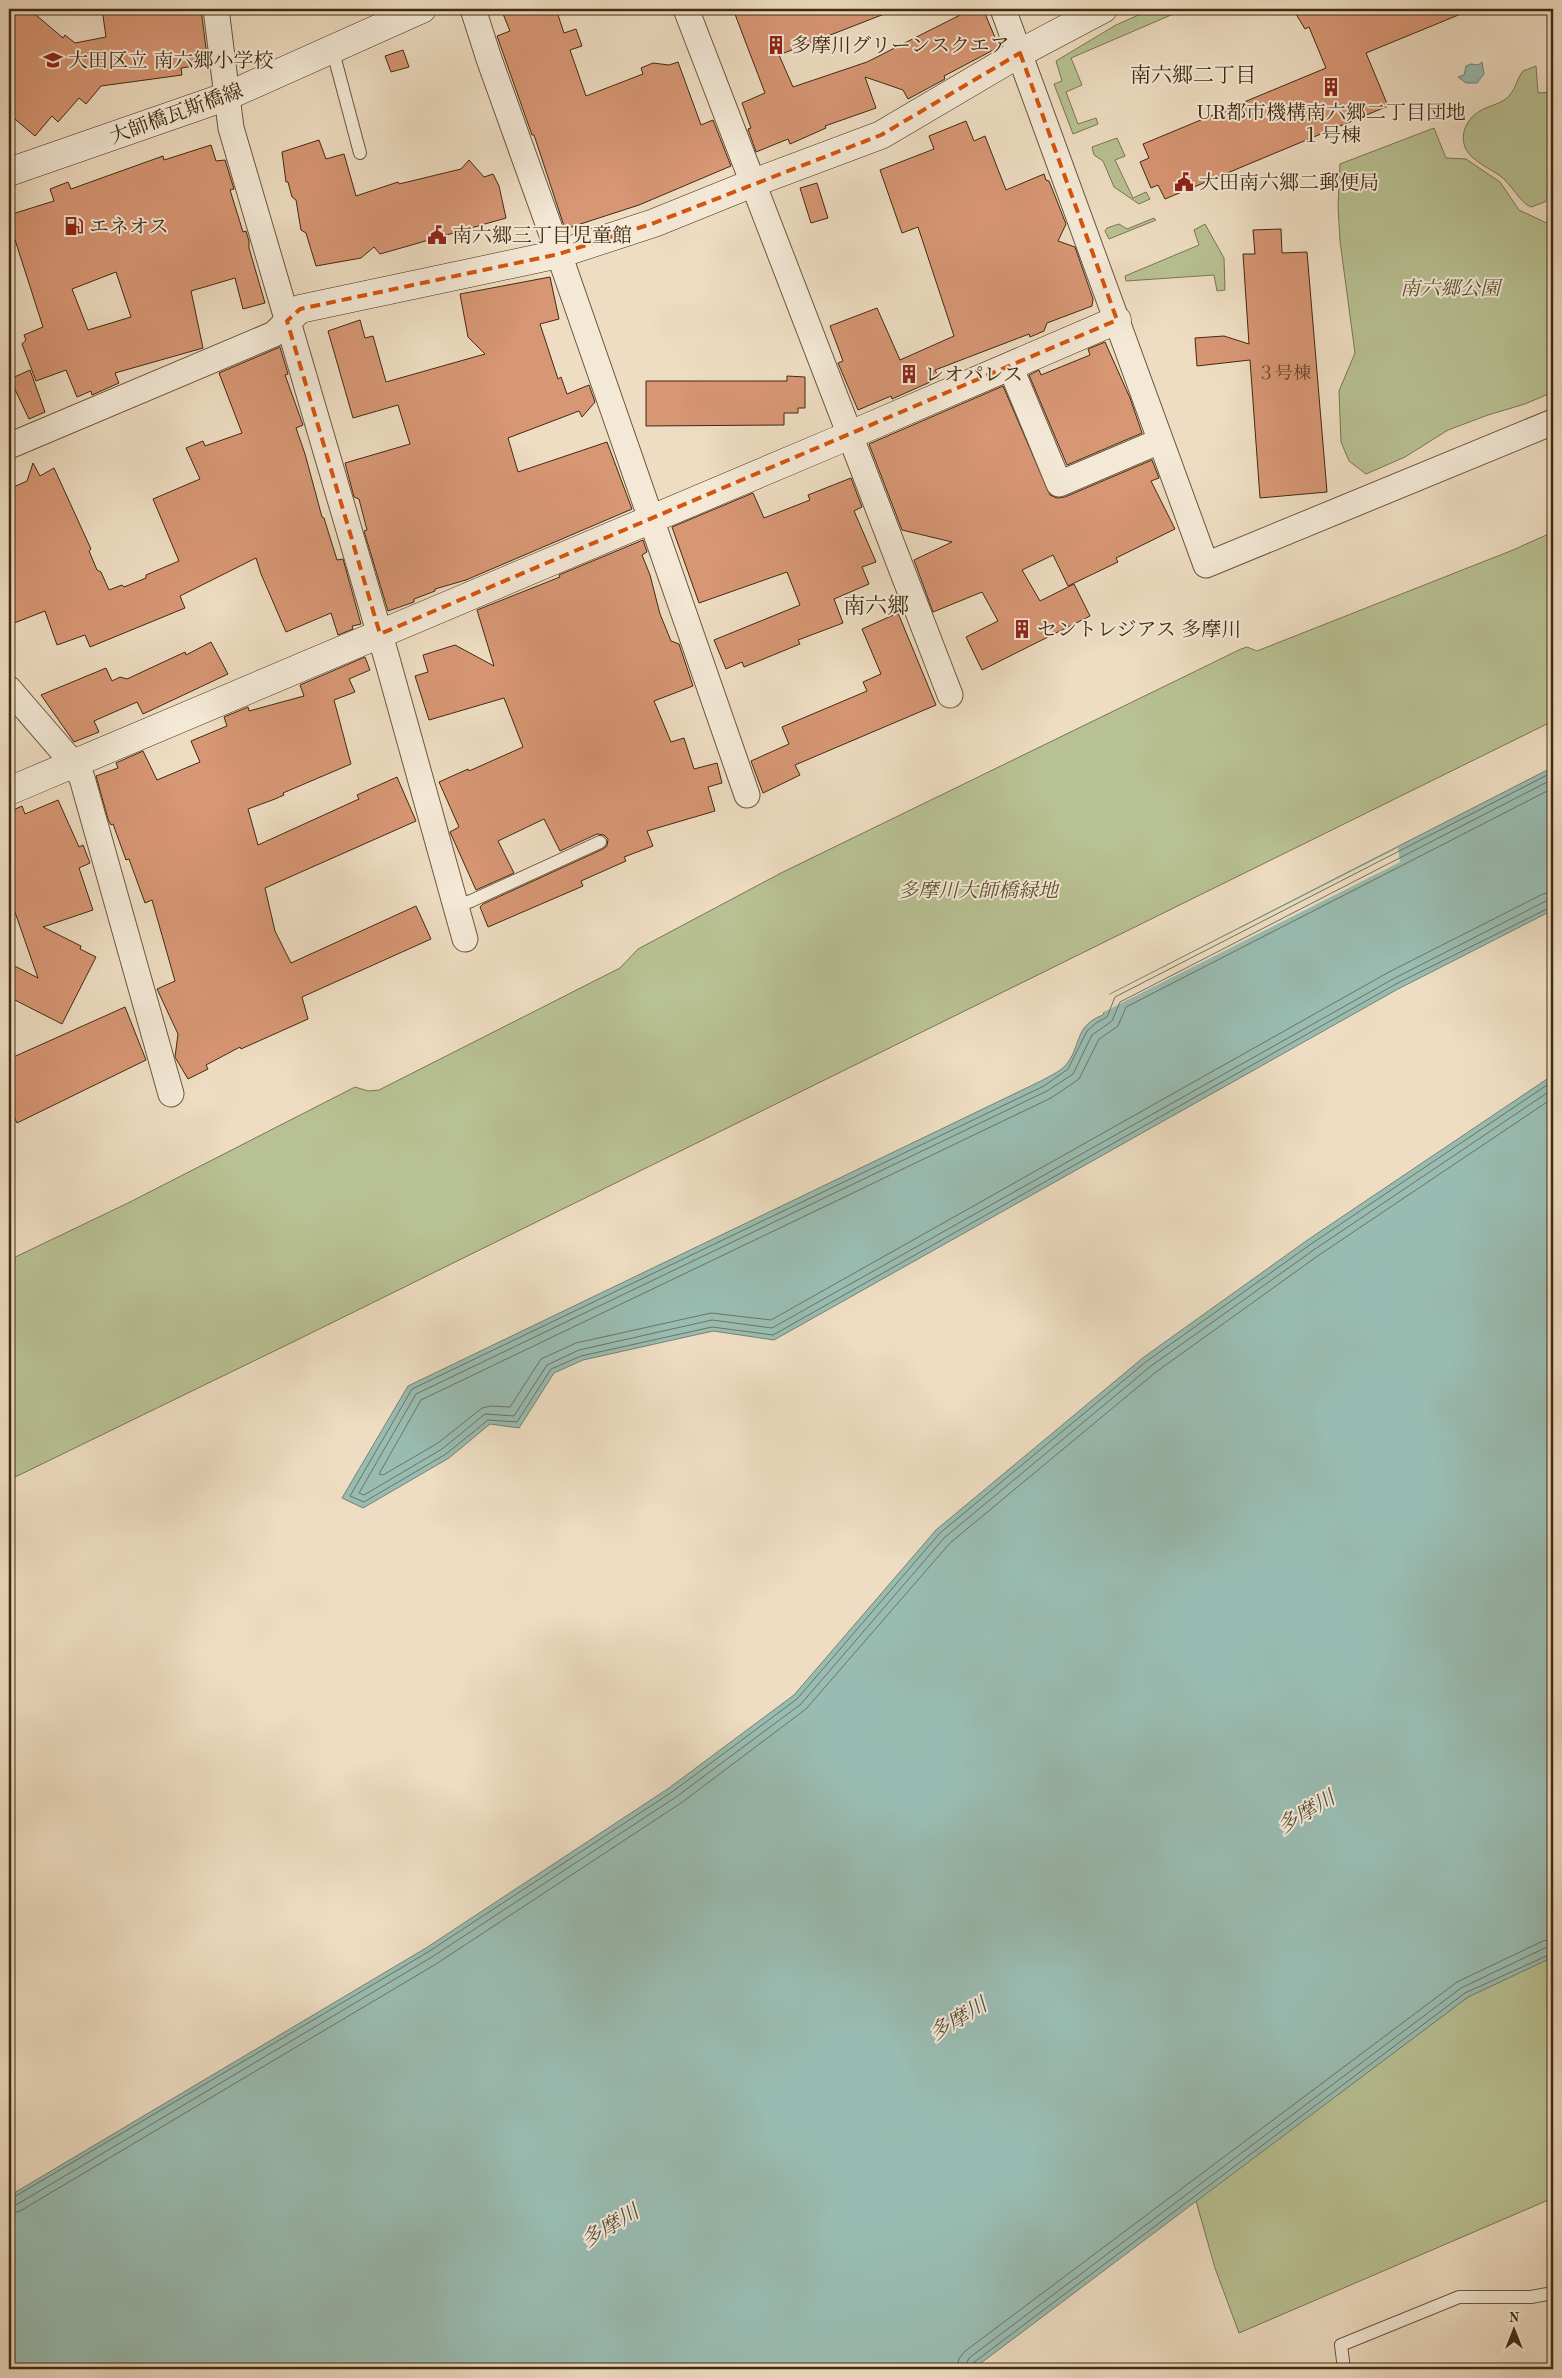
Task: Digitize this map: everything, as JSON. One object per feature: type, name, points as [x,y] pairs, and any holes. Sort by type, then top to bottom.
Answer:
[{"type":"street","points":[[216,9],[225,98],[231,128],[380,634],[466,939]]},
{"type":"street","name":"大師橋瓦斯橋線","points":[[9,172],[225,98],[332,48],[422,9]]},
{"type":"street","points":[[473,9],[489,60],[559,254],[746,796]]},
{"type":"street","points":[[686,9],[848,435],[950,695]]},
{"type":"street","points":[[1003,9],[1206,565],[1553,422]]},
{"type":"street","points":[[9,446],[274,334],[300,309],[559,254],[654,223],[753,183],[881,136],[1020,53],[1103,9]]},
{"type":"street","points":[[9,791],[1117,320]]},
{"type":"street","points":[[1010,366],[1060,484],[1160,441]]},
{"type":"street","points":[[9,689],[73,763],[82,778],[171,1094]]},
{"type":"lane","points":[[332,48],[360,152]]},
{"type":"lane","points":[[456,906],[471,901],[600,842]]},
{"type":"lane","points":[[1344,2369],[1341,2345],[1459,2297],[1531,2297],[1553,2293]]},
{"type":"highlighted area","points":[[1020,53],[1117,320],[380,634],[287,321],[300,309],[559,254],[654,223],[881,135]]},
{"type":"green space","points":[[1152,9],[1185,9],[1071,58],[1082,85],[1066,92],[1078,124],[1096,118],[1098,124],[1073,134],[1054,84],[1062,81],[1056,61],[1116,25]]},
{"type":"green space","points":[[1536,66],[1538,93],[1553,92],[1553,189],[1545,202],[1531,207],[1499,175],[1477,162],[1471,156],[1466,150],[1463,137],[1470,119],[1484,109],[1507,98],[1523,71]]},
{"type":"green space","name":"南六郷公園","points":[[1434,128],[1446,158],[1466,159],[1500,182],[1519,210],[1553,226],[1553,392],[1525,404],[1448,430],[1405,457],[1366,474],[1349,461],[1341,442],[1339,391],[1355,353],[1340,241],[1338,206],[1340,164]]},
{"type":"green space","points":[[1117,138],[1125,156],[1115,160],[1133,198],[1146,192],[1150,199],[1139,204],[1114,187],[1103,161],[1094,155],[1092,147]]},
{"type":"green space","points":[[1154,218],[1156,220],[1109,239],[1105,231],[1107,228],[1119,224],[1127,229]]},
{"type":"green space","points":[[1205,224],[1224,258],[1225,290],[1217,291],[1214,275],[1126,281],[1125,276],[1199,245],[1194,230]]},
{"type":"green space","name":"多摩川大師橋緑地","points":[[1553,532],[1553,721],[9,1480],[9,1260],[128,1203],[355,1087],[368,1091],[379,1090],[620,968],[638,949],[781,873],[1241,649],[1247,647],[1257,651],[1513,550]]},
{"type":"green space","points":[[1553,1957],[1553,2198],[1239,2333],[1215,2268],[1196,2201],[1468,1997]]},
{"type":"water","points":[[1482,62],[1484,74],[1477,83],[1466,83],[1458,77],[1464,75],[1466,66],[1471,64],[1478,65]]},
{"type":"water","points":[[1553,767],[1553,910],[1398,989],[774,1340],[713,1331],[583,1360],[554,1373],[519,1428],[490,1424],[449,1458],[363,1508],[342,1498],[408,1386],[1041,1081],[1065,1066],[1074,1052],[1082,1031],[1093,1020],[1103,1015],[1110,994]]},
{"type":"water","name":"多摩川","points":[[1553,1075],[1553,1957],[1468,1997],[973,2369],[9,2369],[9,2196],[426,1948],[669,1788],[794,1695],[936,1530],[1144,1357],[1309,1239]]},
{"type":"pier","points":[[1398,848],[1400,862],[1088,1020],[1101,1013],[1107,996]]},
{"type":"building","points":[[9,9],[29,9],[63,38],[65,35],[75,43],[106,37],[102,9],[201,9],[208,64],[181,68],[182,75],[101,86],[86,104],[79,98],[58,122],[52,116],[35,136],[9,114]]},
{"type":"building","points":[[501,9],[556,9],[564,33],[576,29],[582,46],[570,50],[586,96],[643,74],[641,68],[653,63],[669,65],[678,62],[701,125],[713,120],[731,166],[639,205],[565,229],[534,135],[532,135],[497,36],[510,31]]},
{"type":"building","points":[[733,9],[897,9],[779,55],[793,87],[867,62],[972,9],[983,9],[999,47],[944,76],[945,79],[908,99],[903,90],[865,77],[876,108],[825,126],[826,128],[790,144],[788,139],[756,152],[748,129],[751,128],[742,103],[765,93]]},
{"type":"building","name":"UR都市機構南六郷二丁目団地 １号棟","points":[[1293,9],[1473,9],[1366,53],[1388,106],[1165,199],[1158,185],[1151,188],[1140,162],[1149,158],[1143,144],[1326,68],[1309,27],[1305,29]]},
{"type":"building","points":[[403,50],[409,67],[391,72],[385,56]]},
{"type":"building","points":[[966,121],[974,141],[985,136],[1006,190],[1044,174],[1046,180],[1049,181],[1066,224],[1058,241],[1075,247],[1093,299],[1092,306],[1047,323],[1044,331],[1030,337],[1029,334],[935,370],[939,378],[892,399],[891,396],[858,410],[838,363],[843,361],[830,326],[877,308],[900,360],[954,336],[918,227],[902,233],[880,170],[934,149],[929,136]]},
{"type":"building","points":[[319,140],[326,159],[344,154],[356,196],[398,182],[399,184],[461,169],[469,160],[484,177],[493,174],[499,186],[506,218],[380,254],[374,247],[361,258],[316,266],[306,233],[301,230],[296,200],[292,197],[288,182],[286,182],[282,152]]},
{"type":"building","points":[[211,145],[216,161],[225,160],[234,189],[230,190],[243,232],[246,231],[265,303],[243,309],[235,278],[191,291],[203,348],[115,373],[119,383],[92,395],[91,391],[77,397],[66,370],[36,381],[22,344],[26,340],[24,335],[43,327],[9,221],[9,215],[54,201],[50,189],[68,182],[71,189],[163,156],[164,160]],"holes":[[[116,272],[131,317],[88,330],[72,289]]]},
{"type":"building","points":[[817,183],[828,218],[811,223],[800,188]]},
{"type":"building","points":[[1281,229],[1282,253],[1307,252],[1327,492],[1260,498],[1250,360],[1197,366],[1195,338],[1224,336],[1249,344],[1243,254],[1255,254],[1253,230]]},
{"type":"building","points":[[550,277],[559,319],[540,324],[558,379],[561,377],[567,394],[589,385],[595,402],[582,417],[579,411],[508,438],[518,472],[607,442],[632,509],[466,580],[435,589],[435,591],[414,599],[414,602],[388,611],[364,531],[367,530],[359,499],[354,497],[345,463],[410,444],[398,405],[353,418],[328,331],[360,320],[365,338],[373,336],[386,382],[485,354],[468,337],[460,294]]},
{"type":"building","points":[[1105,342],[1130,398],[1142,433],[1067,465],[1029,375],[1039,370],[1041,375],[1090,355],[1088,349]]},
{"type":"building","points":[[280,347],[288,374],[285,375],[303,425],[296,428],[322,517],[324,518],[337,560],[343,559],[361,624],[352,626],[353,629],[338,635],[331,613],[286,632],[256,558],[180,596],[185,608],[90,647],[85,635],[57,645],[45,611],[9,625],[9,489],[27,481],[33,463],[40,476],[54,468],[91,549],[89,551],[97,570],[101,572],[109,590],[122,585],[124,587],[146,578],[146,575],[179,561],[153,499],[200,479],[186,448],[203,441],[205,446],[242,433],[219,373]]},
{"type":"building","points":[[30,370],[45,412],[29,419],[10,379]]},
{"type":"building","points":[[787,376],[805,377],[805,408],[798,408],[798,413],[784,413],[784,425],[646,426],[646,381],[787,381]]},
{"type":"building","points":[[1003,386],[1050,495],[1057,498],[1065,497],[1152,460],[1159,478],[1151,481],[1175,529],[1116,558],[1118,562],[1068,586],[1053,555],[1022,570],[1040,601],[1074,584],[1090,616],[982,670],[966,637],[998,621],[982,592],[933,612],[914,560],[952,542],[902,530],[869,444]]},
{"type":"building","points":[[851,478],[862,507],[854,511],[876,562],[862,567],[869,584],[834,599],[843,623],[798,640],[800,644],[744,667],[742,662],[726,669],[714,640],[800,605],[787,572],[699,603],[672,527],[753,493],[764,518],[810,500],[808,495]]},
{"type":"building","points":[[643,540],[647,552],[642,555],[650,575],[660,614],[671,641],[679,644],[693,686],[654,701],[671,742],[684,738],[694,769],[717,763],[722,783],[708,787],[715,811],[647,831],[653,846],[624,857],[626,861],[581,881],[583,886],[488,927],[480,907],[483,904],[603,849],[607,846],[608,839],[604,835],[597,834],[560,851],[544,819],[498,841],[514,873],[476,890],[450,832],[459,827],[439,782],[523,747],[504,698],[429,720],[415,676],[428,672],[423,655],[455,645],[494,666],[477,610],[560,577],[559,575]]},
{"type":"building","points":[[898,613],[936,705],[795,765],[800,775],[763,793],[751,761],[789,744],[782,727],[867,691],[863,682],[881,674],[862,629]]},
{"type":"building","points":[[211,642],[228,674],[143,714],[137,702],[94,721],[99,732],[74,742],[41,695],[106,668],[112,681],[120,677],[127,679],[185,652],[186,655]]},
{"type":"building","points":[[365,657],[370,670],[349,679],[355,692],[334,700],[351,764],[283,793],[284,795],[275,799],[248,809],[258,845],[359,799],[357,795],[397,777],[416,821],[265,888],[275,931],[291,963],[416,906],[431,939],[302,997],[308,1019],[241,1049],[240,1047],[206,1065],[208,1069],[188,1079],[175,1057],[178,1034],[157,989],[175,981],[152,900],[145,903],[129,859],[126,860],[113,824],[111,825],[108,819],[96,776],[118,768],[116,763],[143,751],[157,780],[200,762],[191,741],[227,726],[224,717],[248,707],[249,711],[304,696],[300,685]]},
{"type":"building","points":[[58,800],[79,847],[83,845],[90,863],[79,868],[93,910],[43,927],[81,946],[80,949],[96,957],[62,1024],[9,997],[9,963],[38,978],[9,895],[9,812],[22,806],[25,814]]},
{"type":"building","points":[[125,1007],[146,1060],[17,1123],[9,1107],[9,1059]]},
{"type":"place","name":"多摩川グリーンスクエア","points":[[776,45]]},
{"type":"place","name":"大田区立 南六郷小学校","points":[[53,60]]},
{"type":"place","name":"UR都市機構南六郷二丁目団地 １号棟","points":[[1331,87]]},
{"type":"place","name":"大田南六郷二郵便局","points":[[1184,182]]},
{"type":"place","name":"エネオス","points":[[74,226]]},
{"type":"place","name":"南六郷三丁目児童館","points":[[437,235]]},
{"type":"place","name":"レオパレス","points":[[909,374]]},
{"type":"place","name":"セントレジアス 多摩川","points":[[1022,629]]},
{"type":"district","name":"南六郷二丁目","points":[[1193,75]]},
{"type":"district","name":"南六郷","points":[[876,605]]}]
